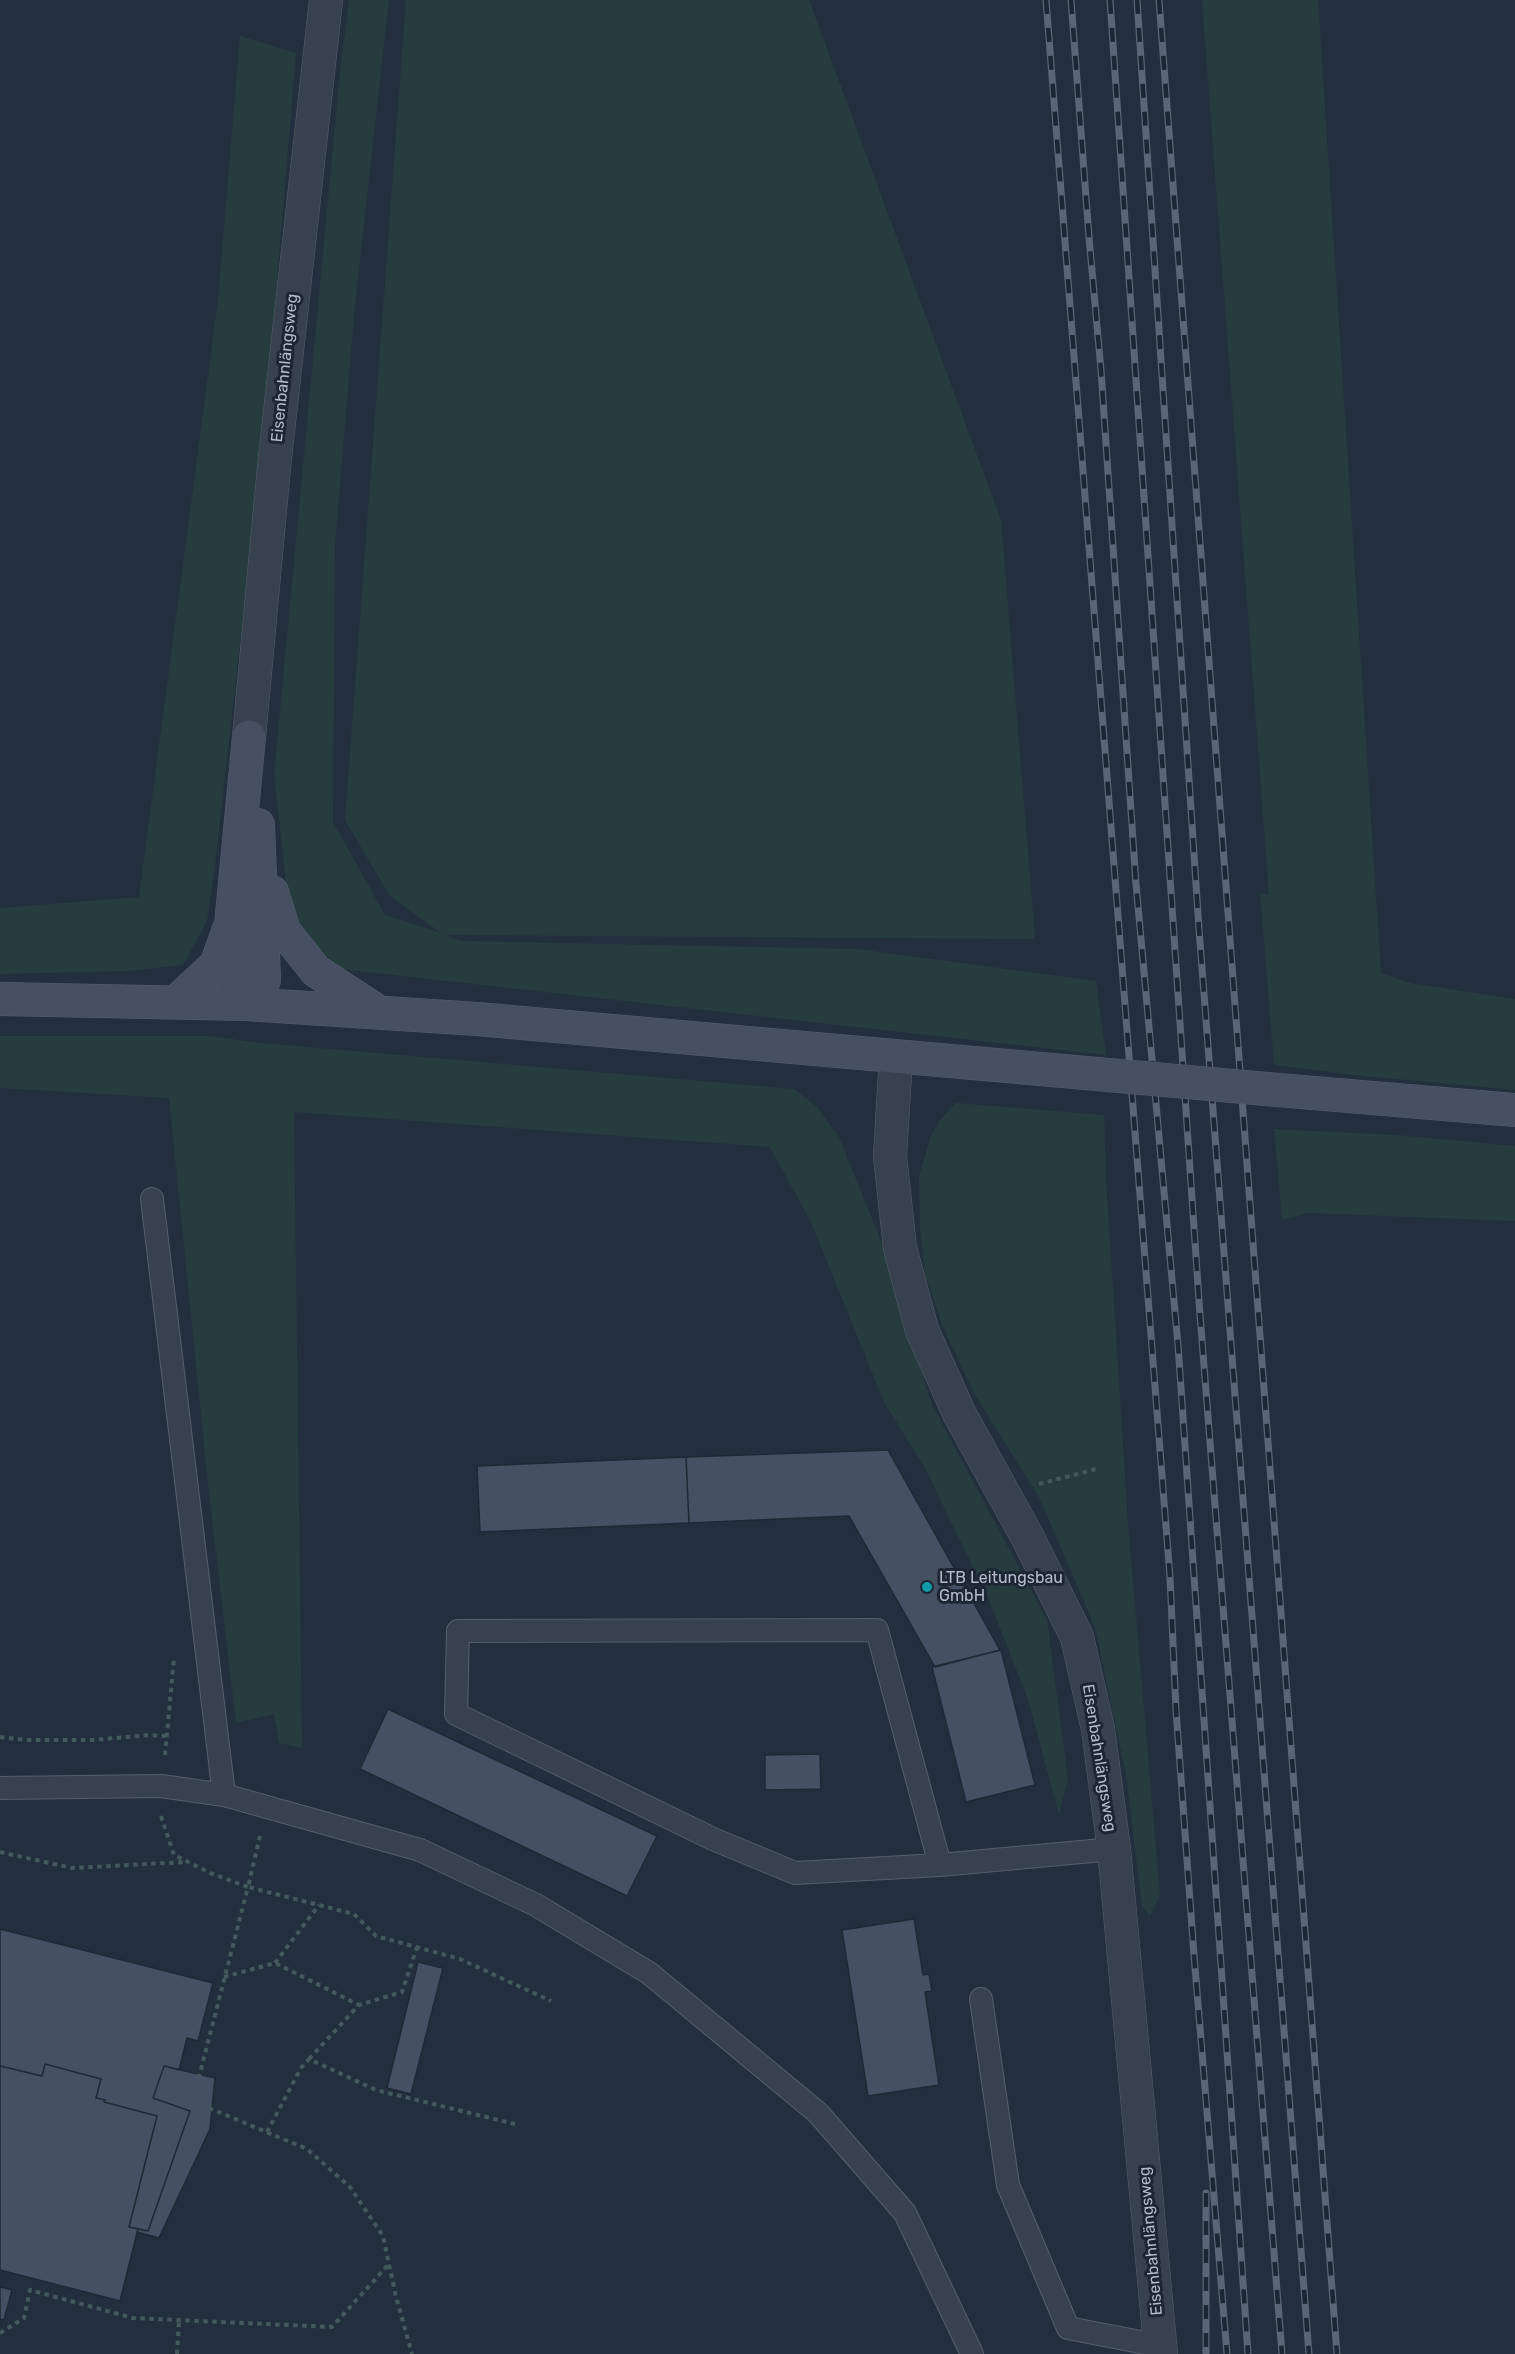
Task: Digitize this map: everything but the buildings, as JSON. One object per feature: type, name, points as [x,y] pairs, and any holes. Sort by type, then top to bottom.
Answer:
[{"type":"street","name":"Eisenbahnlängsweg","points":[[249,737],[274,468],[326,0]]},
{"type":"street","points":[[246,1004],[260,991],[264,980],[256,774],[249,737]]},
{"type":"street","points":[[246,1004],[235,984],[231,925],[249,737]]},
{"type":"street","points":[[258,825],[268,876],[284,931],[316,971],[378,1012]]},
{"type":"street","points":[[176,1002],[216,965],[231,925]]},
{"type":"street","points":[[0,999],[246,1004],[378,1012],[578,1027],[896,1057],[1515,1110]]},
{"type":"street","name":"Eisenbahnlängsweg","points":[[896,1057],[890,1156],[900,1248],[922,1330],[959,1413],[1029,1538],[1077,1637],[1098,1729],[1114,1849],[1161,2350]]},
{"type":"lane","points":[[152,1199],[224,1795]]},
{"type":"lane","points":[[940,1865],[877,1630],[458,1631],[456,1714],[713,1839],[795,1873],[940,1865],[1114,1849]]},
{"type":"lane","points":[[0,1788],[161,1786],[224,1795],[420,1850],[536,1905],[649,1973],[818,2113],[905,2213],[972,2354]]},
{"type":"lane","points":[[981,2000],[1008,2185],[1068,2328],[1161,2350]]},
{"type":"path","points":[[1036,1485],[1100,1468]]},
{"type":"path","points":[[0,1737],[28,1740],[93,1740],[150,1735],[167,1736]]},
{"type":"path","points":[[268,1806],[248,1887],[354,1914],[376,1936],[460,1959],[550,2001]]},
{"type":"path","points":[[0,1852],[72,1868],[187,1862]]},
{"type":"path","points":[[224,1977],[275,1963],[318,1905]]},
{"type":"path","points":[[267,2132],[301,2068],[359,2005],[402,1992],[417,1947]]},
{"type":"path","points":[[275,1963],[359,2005]]},
{"type":"path","points":[[309,2059],[376,2090],[519,2126]]},
{"type":"path","points":[[209,2108],[308,2149],[350,2187],[383,2235],[412,2354]]},
{"type":"path","points":[[0,2333],[24,2318],[30,2290],[133,2318],[332,2327],[389,2264]]},
{"type":"path","points":[[177,2354],[179,2320]]},
{"type":"green space","points":[[349,0],[389,0],[354,314],[335,546],[333,822],[385,915],[441,933],[390,896],[345,820],[406,0],[809,0],[1001,520],[1035,939],[446,935],[460,941],[857,949],[1096,981],[1106,1055],[340,969],[290,919],[274,775],[340,72]]},
{"type":"green space","points":[[1202,0],[1318,0],[1381,973],[1410,983],[1515,999],[1515,1090],[1274,1065],[1260,893],[1269,895]]},
{"type":"green space","points":[[240,36],[296,53],[267,403],[207,921],[183,965],[128,971],[0,974],[0,908],[139,897],[218,300]]},
{"type":"green space","points":[[0,1036],[209,1036],[261,1043],[794,1089],[817,1107],[839,1137],[881,1241],[932,1405],[1047,1620],[1068,1779],[1059,1815],[1028,1699],[989,1600],[925,1468],[884,1402],[811,1222],[770,1147],[294,1112],[302,1748],[279,1743],[274,1714],[236,1723],[209,1493],[169,1098],[0,1088]]},
{"type":"green space","points":[[956,1103],[1104,1115],[1128,1523],[1160,1895],[1150,1916],[1142,1906],[1126,1775],[1095,1627],[1040,1499],[974,1393],[943,1327],[925,1273],[920,1229],[919,1176],[931,1136],[940,1120]]},
{"type":"green space","points":[[1274,1129],[1397,1135],[1515,1146],[1515,1221],[1308,1213],[1282,1220]]},
{"type":"railway","points":[[1046,0],[1170,1577],[1176,1710],[1227,2354]]},
{"type":"railway","points":[[1071,0],[1101,370],[1136,884],[1178,1345],[1248,2354]]},
{"type":"railway","points":[[1110,0],[1200,1315],[1282,2354]]},
{"type":"railway","points":[[1137,0],[1199,929],[1309,2354]]},
{"type":"railway","points":[[1159,0],[1337,2354]]},
{"type":"railway","points":[[1206,2193],[1206,2354]]},
{"type":"place","name":"LTB Leitungsbau GmbH","points":[[927,1587]]}]
